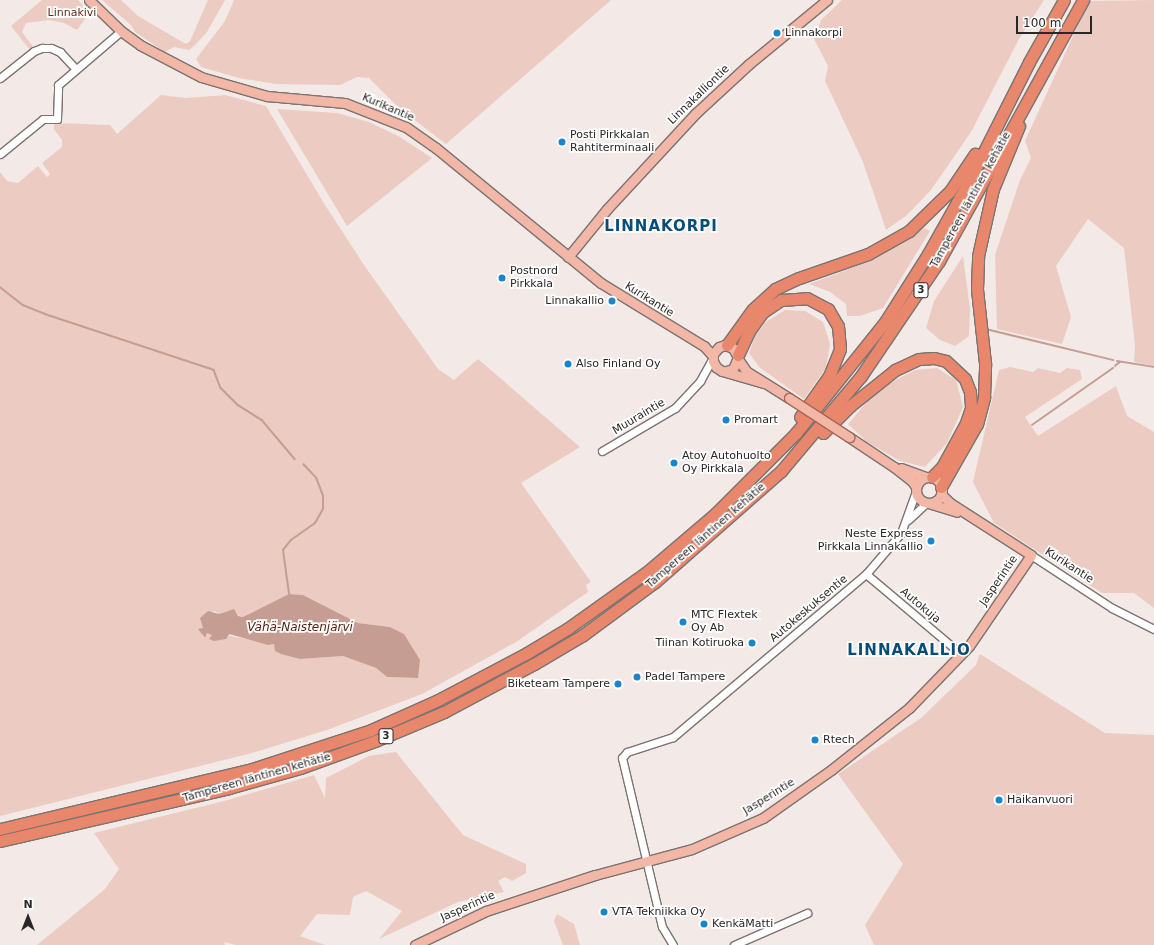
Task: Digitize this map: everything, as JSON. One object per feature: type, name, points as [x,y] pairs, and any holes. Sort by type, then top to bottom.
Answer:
[{"type":"highway","name":"Tampereen läntinen kehätie","points":[[0,829],[226,776],[298,756],[371,730],[438,700],[527,653],[615,596],[716,512],[775,455],[826,398],[898,303],[969,181],[997,123],[1064,0]]},
{"type":"highway","name":"Tampereen läntinen kehätie","points":[[0,841],[229,788],[300,768],[375,741],[444,712],[488,690],[583,635],[677,564],[781,470],[861,376],[918,294],[959,226],[1082,0]]},
{"type":"highway","points":[[941,490],[977,424],[983,402],[985,364],[977,289],[980,243],[993,189],[1032,90]]},
{"type":"highway","points":[[725,346],[753,309],[775,290],[798,278],[874,251],[900,238],[922,221],[950,191],[997,123]]},
{"type":"highway","points":[[738,357],[749,331],[763,312],[781,300],[794,297],[812,299],[828,309],[836,320],[841,343],[834,365],[775,455]]},
{"type":"highway","points":[[781,470],[886,376],[910,362],[934,358],[946,361],[961,372],[968,384],[971,404],[965,425],[942,467],[929,478]]},
{"type":"main road","name":"Kurikantie","points":[[89,0],[121,31],[154,54],[219,84],[267,96],[345,104],[406,127],[436,148],[568,257],[618,295],[708,350],[713,357]]},
{"type":"main road","name":"Linnakalliontie","points":[[568,257],[607,209],[696,113],[749,64],[827,0]]},
{"type":"main road","name":"Kurikantie","points":[[685,335],[725,346]]},
{"type":"main road","points":[[764,383],[724,371],[715,366],[713,357],[725,346],[734,349],[742,367],[764,383],[894,467],[912,481],[919,498],[927,503],[936,501],[941,490],[938,481],[894,467]]},
{"type":"main road","points":[[724,371],[733,369],[738,357]]},
{"type":"main road","points":[[916,489],[929,478]]},
{"type":"main road","name":"Kurikantie","points":[[941,490],[950,503],[1031,555]]},
{"type":"main road","name":"Kurikantie","points":[[927,503],[974,518]]},
{"type":"main road","name":"Jasperintie","points":[[415,945],[486,911],[595,875],[692,849],[763,818],[786,803],[909,708],[978,635],[1031,555]]},
{"type":"street","points":[[0,154],[44,119],[57,119],[58,85],[121,31]]},
{"type":"street","points":[[0,78],[34,51],[42,48],[51,48],[60,52],[76,69]]},
{"type":"street","name":"Muuraintie","points":[[700,381],[713,357]]},
{"type":"street","name":"Muuraintie","points":[[602,451],[668,414],[700,381],[709,374],[724,371]]},
{"type":"street","name":"Autokeskuksentie","points":[[648,862],[622,758],[627,752],[672,737],[866,574],[891,548],[908,520],[916,489]]},
{"type":"street","name":"Autokeskuksentie","points":[[908,520],[927,503]]},
{"type":"street","name":"Kurikantie","points":[[1031,555],[1112,608],[1154,629]]},
{"type":"street","name":"Autokuja","points":[[866,574],[961,654]]},
{"type":"street","points":[[648,862],[663,929],[673,945]]},
{"type":"street","points":[[734,945],[807,913]]},
{"type":"green space","name":"Linnakivi","points":[[42,0],[78,0],[89,13],[77,30],[64,23],[49,20],[26,23],[22,32],[34,48],[30,50],[11,26]]},
{"type":"green space","points":[[102,0],[121,0],[138,16],[186,44],[190,41],[208,0],[225,0],[207,32],[195,45],[189,50],[174,47],[165,52],[135,32],[132,26]]},
{"type":"green space","points":[[234,0],[611,0],[446,144],[400,109],[369,78],[357,77],[340,85],[276,84],[239,78],[201,67],[196,59],[225,21]]},
{"type":"green space","points":[[842,0],[1044,0],[1019,39],[971,132],[931,190],[907,215],[886,230],[863,162],[825,81],[828,66],[814,39],[821,20]]},
{"type":"green space","points":[[1154,0],[1154,366],[1134,362],[1135,345],[1124,248],[1088,219],[1056,266],[1071,317],[1062,344],[997,329],[995,255],[1020,180],[1031,158],[1025,141],[1089,1]]},
{"type":"green space","points":[[161,95],[186,98],[225,95],[266,106],[325,205],[366,268],[438,369],[454,380],[478,359],[580,447],[521,483],[591,582],[586,585],[588,592],[516,642],[422,694],[327,730],[252,753],[0,816],[0,172],[7,181],[18,183],[38,166],[47,177],[50,174],[42,163],[62,147],[62,140],[54,129],[54,123],[110,125],[117,134]],"holes":[[[289,594],[303,595],[358,623],[390,627],[404,634],[418,678],[387,677],[376,668],[343,656],[300,659],[287,654],[274,644],[230,636],[229,634],[223,637],[207,632],[205,638],[202,636],[203,628],[214,611],[219,614],[227,611],[243,617]]]},
{"type":"green space","points":[[277,109],[337,113],[369,122],[400,137],[432,158],[347,226]]},
{"type":"green space","points":[[924,228],[930,231],[883,308],[860,316],[847,316],[846,304],[830,292],[809,284],[873,260]]},
{"type":"green space","points":[[963,256],[970,309],[969,336],[955,346],[940,340],[926,328],[934,301]]},
{"type":"green space","points":[[785,310],[805,311],[823,322],[830,344],[826,368],[804,399],[759,367],[749,353],[755,336],[766,322]]},
{"type":"green space","points":[[1010,367],[1033,372],[1038,368],[1060,373],[1067,368],[1080,370],[1082,379],[1025,417],[1038,436],[1116,386],[1127,416],[1154,432],[1154,608],[1134,593],[1102,593],[994,523],[973,482],[999,370]]},
{"type":"green space","points":[[937,368],[956,380],[963,407],[947,443],[925,467],[900,461],[867,442],[848,424],[867,402],[890,383],[915,370]]},
{"type":"green space","points":[[980,654],[1105,733],[1154,735],[1154,945],[874,945],[865,925],[903,864],[838,774],[921,718],[976,665]]},
{"type":"green space","points":[[396,752],[463,835],[526,864],[526,873],[512,881],[505,877],[498,881],[504,892],[458,902],[379,939],[402,911],[366,891],[353,897],[350,915],[317,914],[300,936],[325,945],[236,945],[224,942],[225,945],[37,945],[105,889],[119,869],[94,833],[228,800],[314,775],[325,798],[326,778],[369,756]]},
{"type":"green space","points":[[557,914],[574,924],[580,945],[563,945],[554,921]]},
{"type":"water","name":"Vähä-Naistenjärvi","points":[[289,594],[303,595],[358,623],[390,627],[404,634],[420,660],[418,678],[387,677],[376,668],[343,656],[300,659],[275,651],[274,644],[268,645],[229,634],[226,639],[214,641],[209,639],[212,635],[207,633],[205,638],[198,629],[203,628],[200,618],[208,611],[219,614],[234,609],[238,616],[243,617]]},
{"type":"waterway","points":[[0,287],[23,305],[45,314],[214,370],[221,388],[238,405],[262,420],[295,459]]},
{"type":"waterway","points":[[986,329],[1113,360]]},
{"type":"waterway","points":[[1117,361],[1154,367]]},
{"type":"waterway","points":[[1115,366],[1120,362]]},
{"type":"waterway","points":[[1032,425],[1113,368]]},
{"type":"waterway","points":[[289,594],[283,550],[291,540],[315,523],[323,509],[323,496],[316,478],[304,465]]},
{"type":"place","name":"Linnakorpi","points":[[777,33]]},
{"type":"place","name":"Posti Pirkkalan Rahtiterminaali","points":[[562,142]]},
{"type":"place","name":"Postnord Pirkkala","points":[[502,278]]},
{"type":"place","name":"Linnakallio","points":[[612,301]]},
{"type":"place","name":"Also Finland Oy","points":[[568,364]]},
{"type":"place","name":"Promart","points":[[726,420]]},
{"type":"place","name":"Atoy Autohuolto Oy Pirkkala","points":[[674,463]]},
{"type":"place","name":"Neste Express Pirkkala Linnakallio","points":[[931,541]]},
{"type":"place","name":"MTC Flextek Oy Ab","points":[[683,622]]},
{"type":"place","name":"Tiinan Kotiruoka","points":[[752,643]]},
{"type":"place","name":"Padel Tampere","points":[[637,677]]},
{"type":"place","name":"Biketeam Tampere","points":[[618,684]]},
{"type":"place","name":"Rtech","points":[[815,740]]},
{"type":"place","name":"Haikanvuori","points":[[999,800]]},
{"type":"place","name":"VTA Tekniikka Oy","points":[[604,912]]},
{"type":"place","name":"KenkäMatti","points":[[704,924]]},
{"type":"district","name":"LINNAKORPI","points":[[661,227]]},
{"type":"district","name":"LINNAKALLIO","points":[[909,651]]}]
